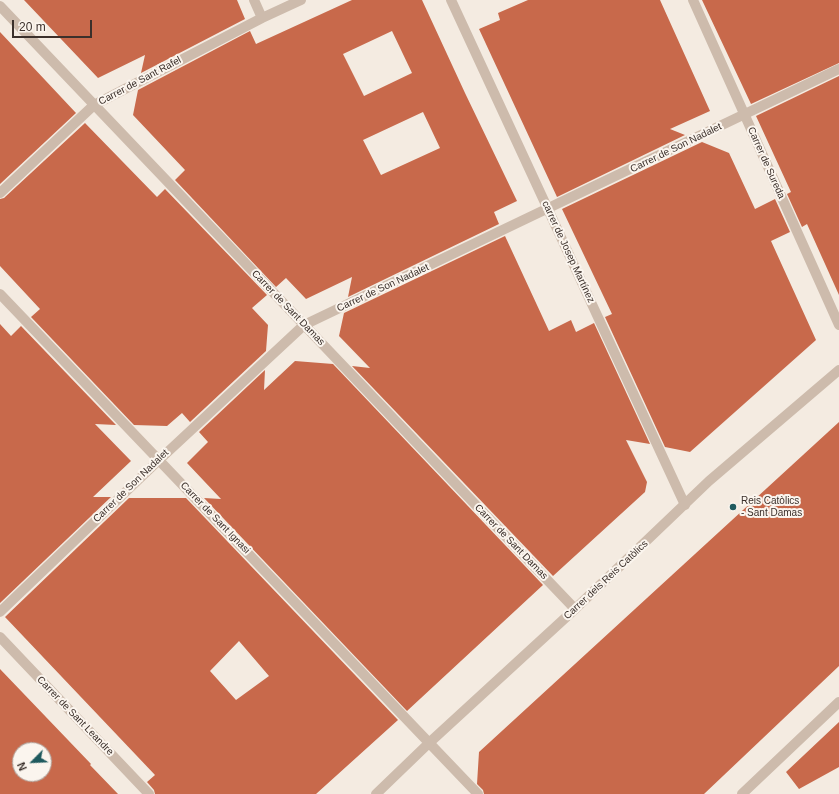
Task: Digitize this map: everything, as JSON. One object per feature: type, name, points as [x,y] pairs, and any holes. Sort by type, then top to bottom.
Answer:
[{"type":"street","points":[[254,0],[262,18]]},
{"type":"street","name":"Carrer de Sant Rafel","points":[[0,193],[94,105],[262,18],[300,0]]},
{"type":"street","name":"carrer de Josep Martínez","points":[[451,0],[685,505]]},
{"type":"street","name":"Carrer de Sureda","points":[[693,0],[839,325]]},
{"type":"street","name":"Carrer de Sant Damas","points":[[0,6],[575,609]]},
{"type":"street","name":"Carrer de Son Nadalet","points":[[0,612],[159,460],[304,325],[548,210],[839,69]]},
{"type":"street","name":"Carrer de Sant Ignasi","points":[[0,294],[478,794]]},
{"type":"street","name":"Carrer dels Reis Catòlics","points":[[376,794],[429,743],[575,609],[709,481],[839,370]]},
{"type":"street","name":"Carrer de Sant Leandre","points":[[0,637],[149,794]]},
{"type":"street","points":[[742,794],[839,702]]},
{"type":"building","points":[[24,0],[237,0],[245,19],[141,73],[145,55],[98,78]]},
{"type":"building","points":[[352,0],[422,0],[517,201],[494,212],[499,224],[348,297],[352,277],[306,299],[286,278],[276,287],[175,180],[185,170],[133,115],[138,90],[250,31],[256,44]],"holes":[[[392,31],[412,73],[364,96],[343,54]],[[423,112],[440,148],[381,175],[363,140]]]},
{"type":"building","points":[[528,0],[660,0],[710,111],[670,129],[685,135],[557,197],[479,29],[500,20],[498,13]]},
{"type":"building","points":[[702,0],[839,0],[839,63],[751,104]]},
{"type":"building","points":[[0,32],[76,113],[0,184]]},
{"type":"building","points":[[839,76],[839,295],[807,224],[802,227],[787,194],[791,192],[756,116]]},
{"type":"building","points":[[85,123],[157,197],[165,189],[267,295],[252,308],[268,325],[266,351],[190,422],[182,413],[167,426],[134,425],[31,317],[40,309],[0,266],[0,199],[4,198]]},
{"type":"building","points":[[702,142],[729,153],[755,209],[775,199],[790,232],[771,241],[816,340],[690,452],[665,447],[605,317],[612,314],[562,209]]},
{"type":"building","points":[[505,236],[549,331],[571,320],[576,332],[594,323],[650,444],[626,440],[647,482],[645,492],[553,576],[352,366],[370,368],[339,336],[344,313]]},
{"type":"building","points":[[0,324],[11,336],[21,326],[116,425],[95,424],[131,461],[93,497],[111,497],[0,603]]},
{"type":"building","points":[[295,361],[333,364],[543,585],[407,711],[204,498],[221,499],[187,463],[208,442],[199,432],[265,370],[264,390]]},
{"type":"building","points":[[839,422],[839,666],[704,794],[484,794],[483,790],[477,784],[479,752]]},
{"type":"building","points":[[129,498],[186,498],[398,720],[316,794],[155,794],[154,790],[147,782],[155,775],[5,617]],"holes":[[[239,641],[269,676],[236,700],[210,671]]]},
{"type":"building","points":[[0,669],[91,764],[90,765],[118,794],[0,794]]},
{"type":"building","points":[[839,722],[839,767],[799,789],[786,772]]},
{"type":"place","name":"Reis Catòlics - Sant Damas","points":[[733,507]]}]
